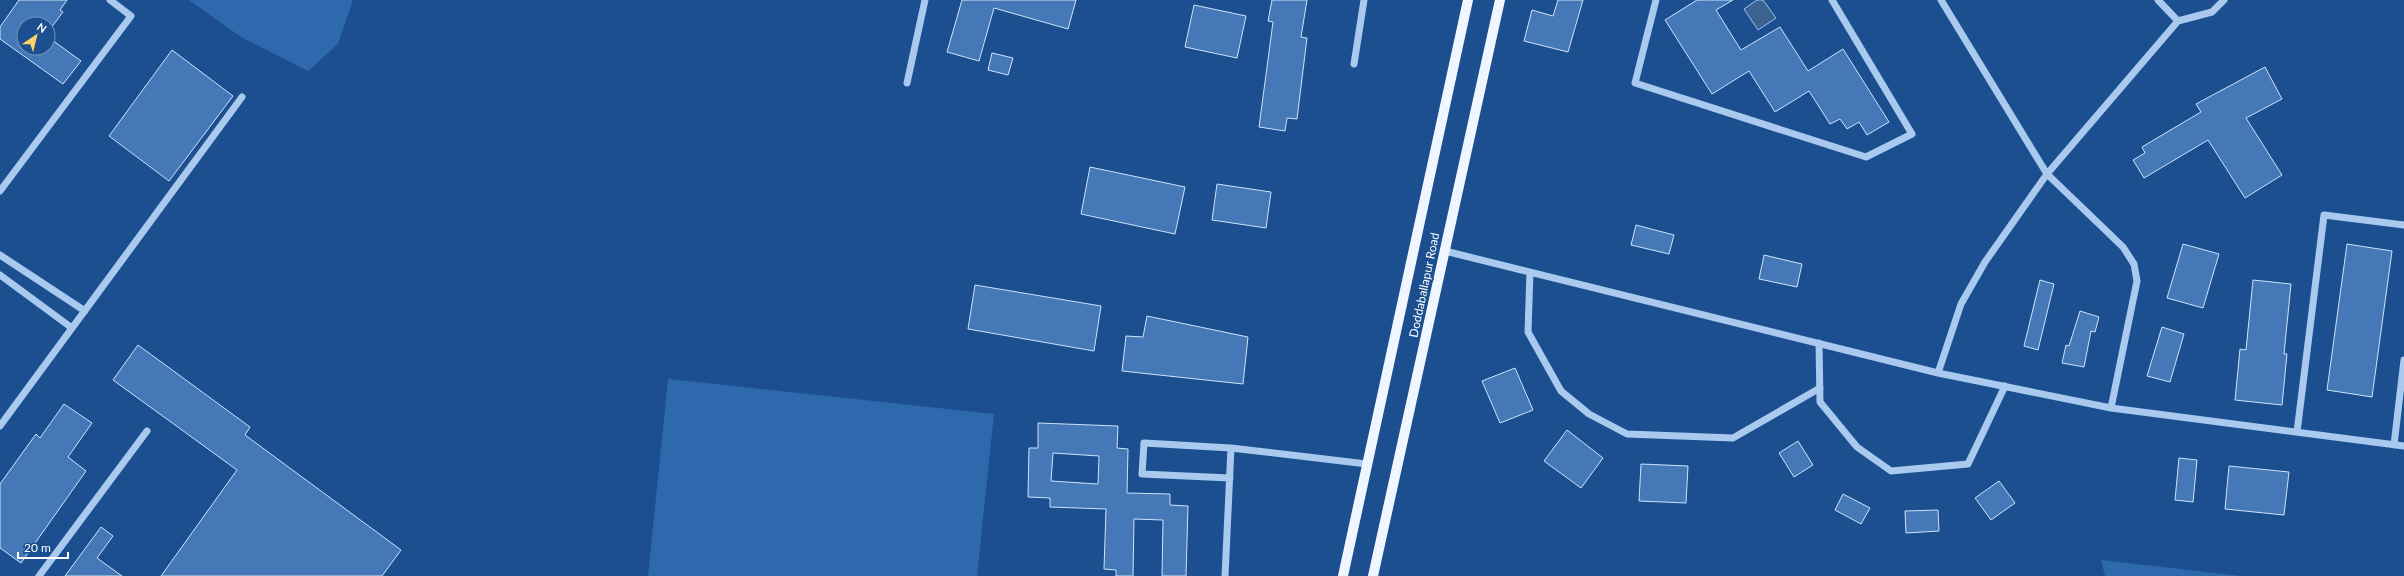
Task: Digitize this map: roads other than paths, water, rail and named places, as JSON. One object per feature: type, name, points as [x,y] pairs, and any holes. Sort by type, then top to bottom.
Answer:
[{"type":"main road","name":"Doddaballapur Road","points":[[1343,576],[1366,464],[1468,0]]},
{"type":"main road","name":"Doddaballapur Road","points":[[1372,576],[1500,0]]},
{"type":"street","points":[[0,191],[131,16],[110,0]]},
{"type":"street","points":[[907,83],[925,0]]},
{"type":"street","points":[[1354,64],[1364,0]]},
{"type":"street","points":[[1656,0],[1635,83],[1866,157],[1912,134],[1832,0]]},
{"type":"street","points":[[1941,0],[2047,174],[2123,247],[2134,264],[2137,281],[2111,408]]},
{"type":"street","points":[[2158,0],[2178,21]]},
{"type":"street","points":[[1938,373],[1961,304],[1985,262],[2047,174],[2178,21],[2212,12],[2224,0]]},
{"type":"street","points":[[0,426],[242,97]]},
{"type":"street","points":[[2297,432],[2324,215],[2404,225]]},
{"type":"street","points":[[1444,251],[1938,373],[2111,408],[2404,446]]},
{"type":"street","points":[[0,255],[84,311]]},
{"type":"street","points":[[1530,272],[1528,332],[1561,391],[1588,414],[1627,434],[1733,438],[1820,388]]},
{"type":"street","points":[[0,276],[72,328]]},
{"type":"street","points":[[1819,343],[1820,402],[1857,447],[1891,471],[1968,464],[2005,386]]},
{"type":"street","points":[[2394,445],[2404,360]]},
{"type":"street","points":[[39,576],[147,431]]},
{"type":"street","points":[[1230,478],[1142,474],[1144,443],[1231,448],[1366,464]]},
{"type":"street","points":[[1225,576],[1231,448]]}]
